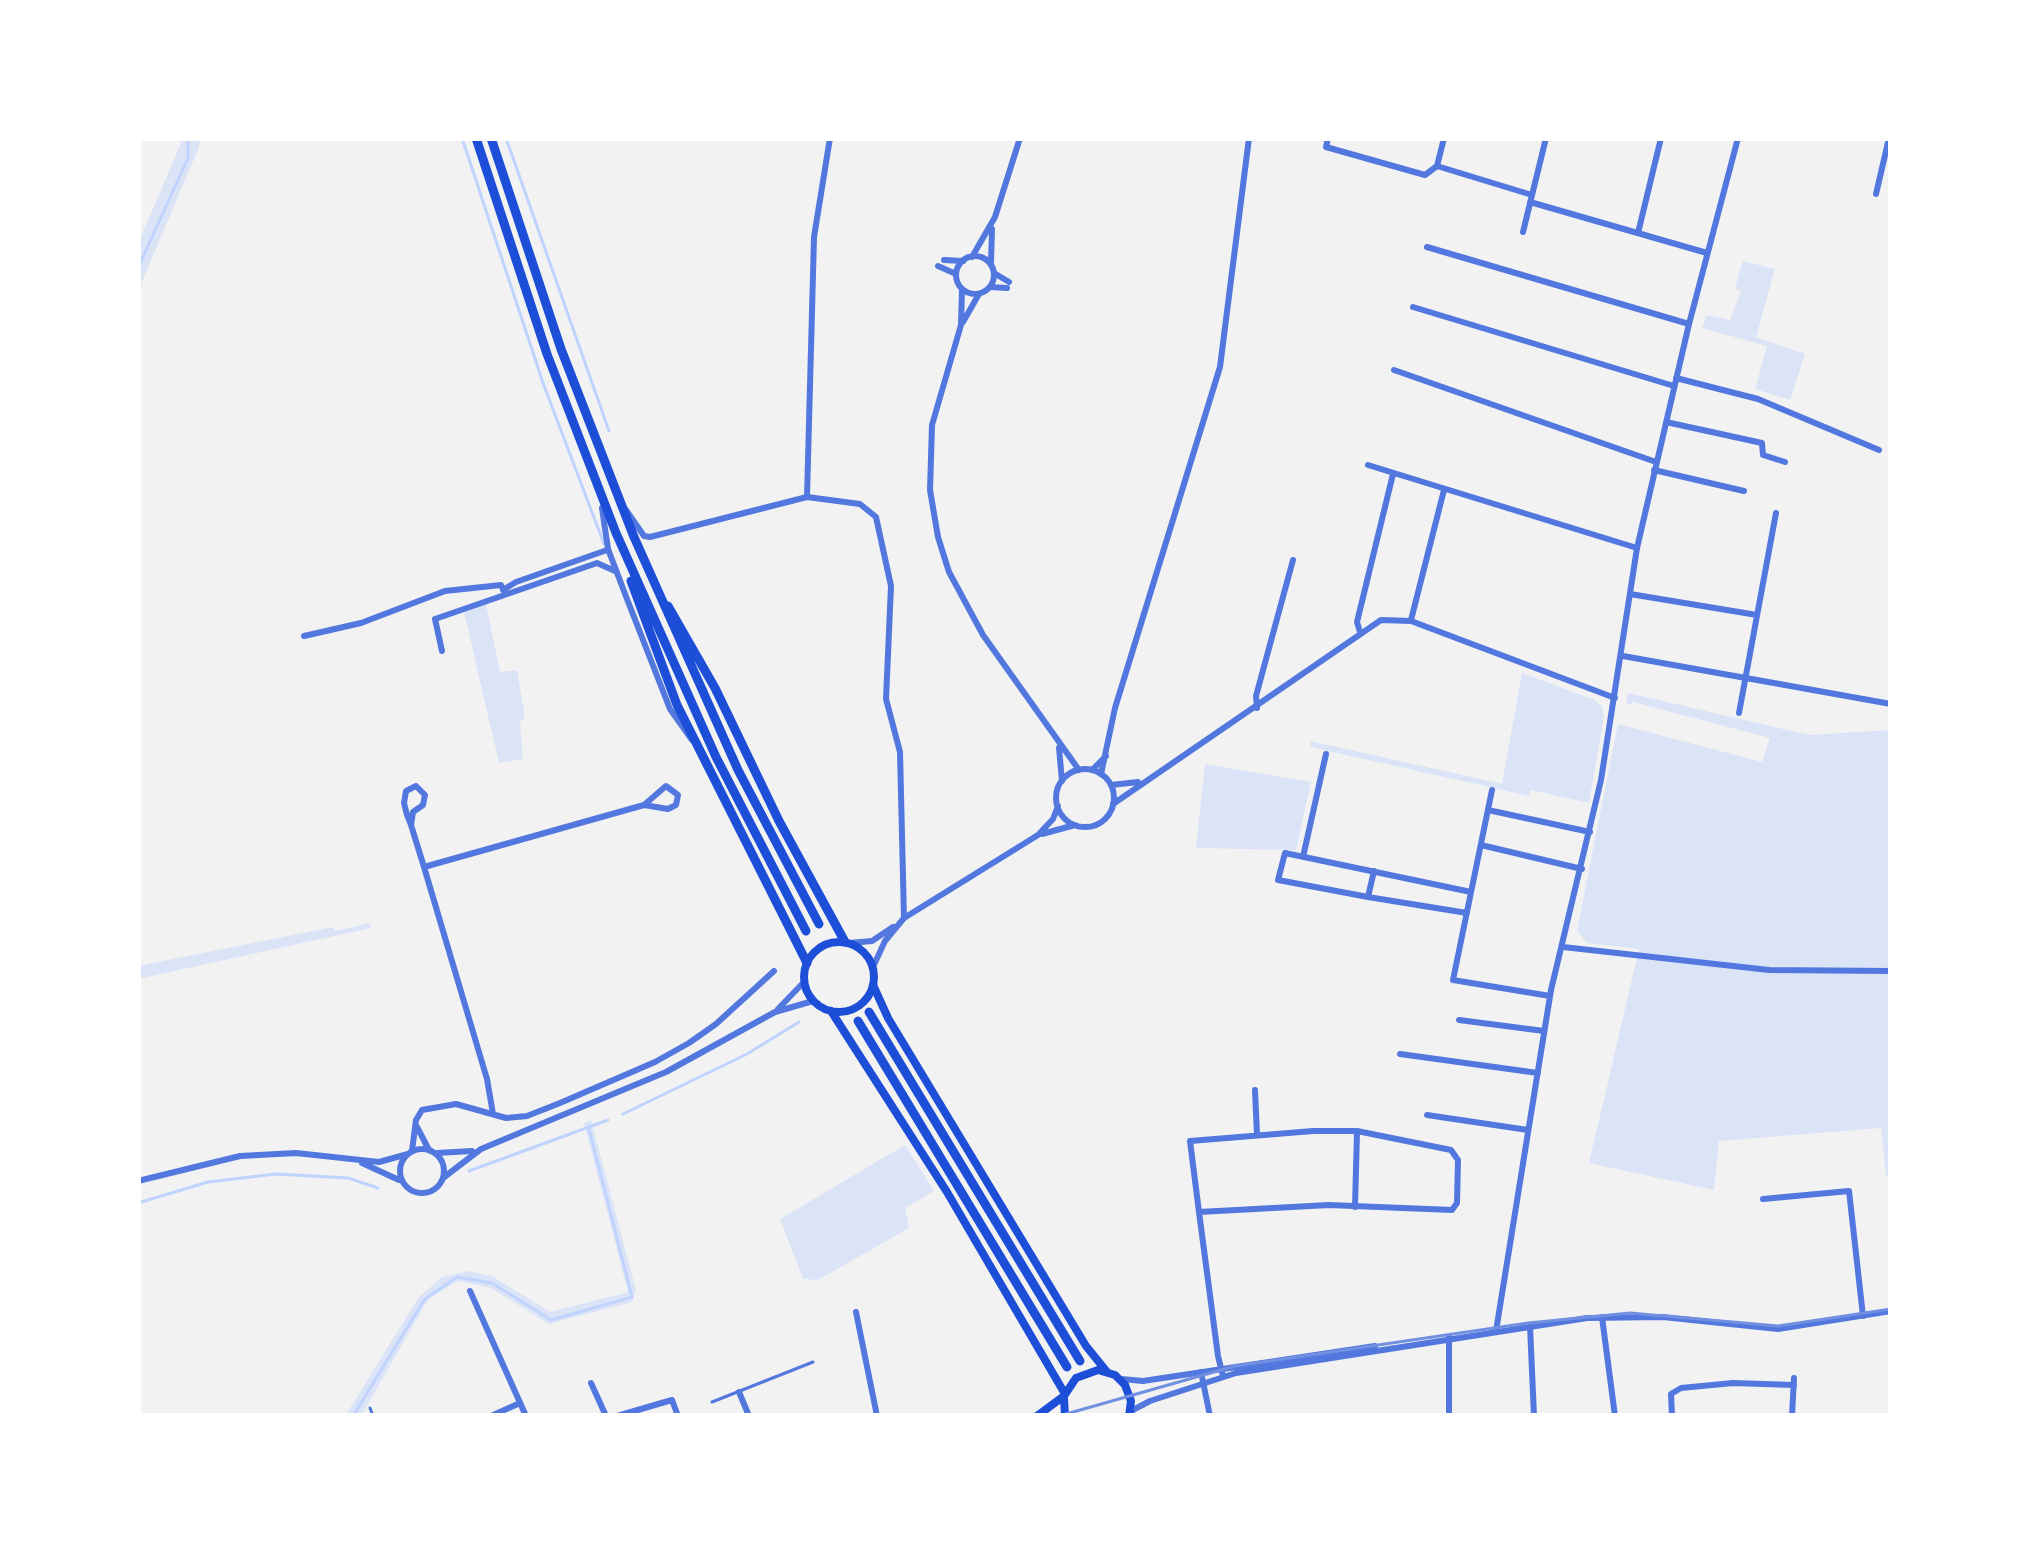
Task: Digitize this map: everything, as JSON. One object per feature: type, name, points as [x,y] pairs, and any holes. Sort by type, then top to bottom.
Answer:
[{"type":"main road","points":[[476,138],[547,354],[619,541],[716,758],[806,931]]},
{"type":"main road","points":[[491,138],[561,349],[652,581],[738,770],[819,924]]},
{"type":"main road","points":[[619,541],[638,606],[696,745],[806,962],[804,982],[813,1001],[842,1012],[862,1004],[873,985]]},
{"type":"main road","points":[[652,581],[715,688],[847,943]]},
{"type":"main road","points":[[806,962],[822,946],[847,943],[859,948],[873,967],[873,985],[895,1030],[1086,1346],[1130,1395],[1130,1415]]},
{"type":"main road","points":[[831,1011],[947,1192],[1065,1395],[1066,1416]]},
{"type":"main road","points":[[869,1012],[1080,1361]]},
{"type":"main road","points":[[858,1022],[1067,1367]]},
{"type":"main road","points":[[1036,1416],[1065,1395],[1084,1373],[1107,1372]]},
{"type":"street","points":[[807,497],[814,237],[830,138]]},
{"type":"street","points":[[961,325],[962,289],[956,274],[941,263],[972,256],[994,220],[1020,138]]},
{"type":"street","points":[[1097,772],[1106,756],[1115,708],[1220,367],[1249,138]]},
{"type":"street","points":[[1328,138],[1326,147],[1419,174],[1430,174],[1437,166],[1444,138]]},
{"type":"street","points":[[1522,232],[1546,138]]},
{"type":"street","points":[[1638,233],[1661,138]]},
{"type":"street","points":[[1496,1331],[1550,996],[1590,832],[1637,548],[1738,138]]},
{"type":"street","points":[[1876,194],[1889,138]]},
{"type":"street","points":[[1437,166],[1707,254]]},
{"type":"street","points":[[990,287],[994,220]]},
{"type":"street","points":[[1427,247],[1689,324]]},
{"type":"street","points":[[972,256],[993,268],[1008,285],[979,294],[961,325],[932,425],[930,490],[938,537],[949,572],[974,619],[1079,770]]},
{"type":"street","points":[[956,274],[963,261]]},
{"type":"street","points":[[962,289],[979,294]]},
{"type":"street","points":[[1413,307],[1675,382],[1758,399],[1879,450]]},
{"type":"street","points":[[1394,370],[1655,466],[1744,491]]},
{"type":"street","points":[[1666,422],[1762,443],[1763,455],[1785,462]]},
{"type":"street","points":[[1368,466],[1637,548]]},
{"type":"street","points":[[1360,632],[1357,622],[1393,474]]},
{"type":"street","points":[[1411,621],[1444,490]]},
{"type":"street","points":[[600,493],[608,549],[670,709],[696,745]]},
{"type":"street","points":[[620,502],[644,536],[807,497],[867,508],[876,517],[892,598],[886,699],[901,762],[903,920],[880,948],[873,967]]},
{"type":"street","points":[[1738,713],[1776,513]]},
{"type":"street","points":[[442,651],[435,619],[608,549]]},
{"type":"street","points":[[1257,708],[1260,677],[1293,560]]},
{"type":"street","points":[[504,591],[597,563],[617,572]]},
{"type":"street","points":[[304,636],[361,623],[445,591],[501,585],[504,591]]},
{"type":"street","points":[[1630,594],[1757,615]]},
{"type":"street","points":[[1038,835],[1101,822],[1113,804],[1141,782],[1381,620],[1411,621],[1615,698]]},
{"type":"street","points":[[1621,656],[1891,704]]},
{"type":"street","points":[[847,943],[872,941],[1038,835],[1058,806],[1062,782],[1059,745]]},
{"type":"street","points":[[1303,857],[1326,754]]},
{"type":"street","points":[[1062,782],[1079,770],[1097,772],[1111,785],[1113,804]]},
{"type":"street","points":[[1111,785],[1141,782]]},
{"type":"street","points":[[411,825],[411,816],[423,805],[425,795],[416,786],[404,796],[411,825],[487,1079],[493,1114]]},
{"type":"street","points":[[424,867],[644,805],[666,786],[678,795],[676,806],[668,809],[644,805]]},
{"type":"street","points":[[1492,790],[1453,980],[1550,996]]},
{"type":"street","points":[[1058,806],[1067,821],[1076,825]]},
{"type":"street","points":[[1488,810],[1590,832]]},
{"type":"street","points":[[1481,845],[1582,869]]},
{"type":"street","points":[[1467,913],[1278,880],[1285,853],[1471,892]]},
{"type":"street","points":[[1368,897],[1374,872]]},
{"type":"street","points":[[1563,946],[1769,970],[1891,971]]},
{"type":"street","points":[[402,1181],[400,1168],[410,1153],[422,1110],[441,1104],[506,1118],[526,1116],[655,1062],[716,1024],[774,971]]},
{"type":"street","points":[[775,1012],[804,982]]},
{"type":"street","points":[[359,1161],[411,1190],[434,1190],[481,1149],[666,1072],[775,1012],[813,1001]]},
{"type":"street","points":[[1460,1019],[1544,1031]]},
{"type":"street","points":[[1400,1054],[1538,1072]]},
{"type":"street","points":[[1255,1090],[1257,1135]]},
{"type":"street","points":[[1427,1115],[1528,1130]]},
{"type":"street","points":[[416,1124],[442,1162],[443,1178]]},
{"type":"street","points":[[1355,1207],[1357,1131]]},
{"type":"street","points":[[1199,1212],[1355,1207],[1448,1210],[1457,1203],[1458,1160],[1451,1150],[1357,1131],[1190,1141],[1199,1212],[1222,1372]]},
{"type":"street","points":[[138,1181],[240,1156],[296,1153],[387,1161],[410,1153],[481,1149]]},
{"type":"street","points":[[1762,1199],[1849,1191],[1863,1316]]},
{"type":"street","points":[[470,1291],[526,1416]]},
{"type":"street","points":[[1118,1377],[1139,1382],[1222,1372],[1602,1317],[1663,1317],[1778,1329],[1891,1311]]},
{"type":"street","points":[[856,1312],[877,1416]]},
{"type":"street","points":[[1602,1317],[1615,1416]]},
{"type":"street","points":[[1530,1326],[1534,1416]]},
{"type":"street","points":[[1448,1337],[1449,1416]]},
{"type":"street","points":[[1130,1415],[1222,1372],[1400,1345]]},
{"type":"street","points":[[1201,1372],[1210,1416]]},
{"type":"street","points":[[1672,1416],[1671,1394],[1681,1388],[1794,1381],[1792,1416]]},
{"type":"street","points":[[591,1383],[606,1416]]},
{"type":"street","points":[[739,1392],[749,1416]]},
{"type":"street","points":[[616,1416],[672,1400],[679,1416]]},
{"type":"street","points":[[491,1416],[520,1403]]},
{"type":"lane","points":[[712,1402],[813,1362]]},
{"type":"lane","points":[[370,1408],[374,1416]]},
{"type":"shaded area","points":[[178,138],[200,138],[199,147],[138,291],[138,244],[181,143]]},
{"type":"shaded area","points":[[1743,261],[1775,269],[1756,337],[1805,354],[1790,400],[1755,389],[1767,346],[1702,328],[1707,315],[1730,320],[1741,291],[1735,288]]},
{"type":"shaded area","points":[[486,604],[500,672],[517,670],[525,718],[520,721],[523,759],[499,763],[464,612]]},
{"type":"shaded area","points":[[1522,673],[1595,700],[1602,707],[1589,803],[1531,790],[1529,796],[1310,747],[1311,741],[1502,784]]},
{"type":"shaded area","points":[[1628,693],[1809,735],[1891,730],[1891,1173],[1886,1176],[1881,1128],[1719,1141],[1714,1190],[1589,1163],[1639,949],[1587,943],[1577,930],[1618,724],[1762,762],[1770,738],[1626,704]]},
{"type":"shaded area","points":[[1205,764],[1311,782],[1296,850],[1196,848]]},
{"type":"shaded area","points":[[370,923],[371,928],[138,979],[138,966]]},
{"type":"shaded area","points":[[591,1120],[636,1290],[632,1302],[549,1324],[491,1288],[458,1281],[429,1298],[361,1416],[345,1416],[419,1297],[442,1277],[468,1271],[492,1276],[550,1312],[628,1292],[584,1123]]},
{"type":"shaded area","points":[[905,1145],[934,1191],[905,1208],[909,1228],[818,1280],[803,1279],[780,1219]]},
{"type":"waterway","points":[[138,268],[188,158],[188,138]]},
{"type":"waterway","points":[[462,138],[543,383],[604,544]]},
{"type":"waterway","points":[[506,138],[609,431]]},
{"type":"waterway","points":[[623,1114],[747,1054],[799,1022]]},
{"type":"waterway","points":[[469,1171],[608,1120]]},
{"type":"waterway","points":[[353,1416],[424,1300],[457,1277],[492,1283],[551,1320],[632,1297],[589,1129]]},
{"type":"waterway","points":[[138,1203],[208,1182],[276,1174],[348,1178],[378,1188]]},
{"type":"tram line","points":[[1059,1416],[1235,1366],[1528,1323],[1630,1313],[1778,1326],[1891,1309]]}]
